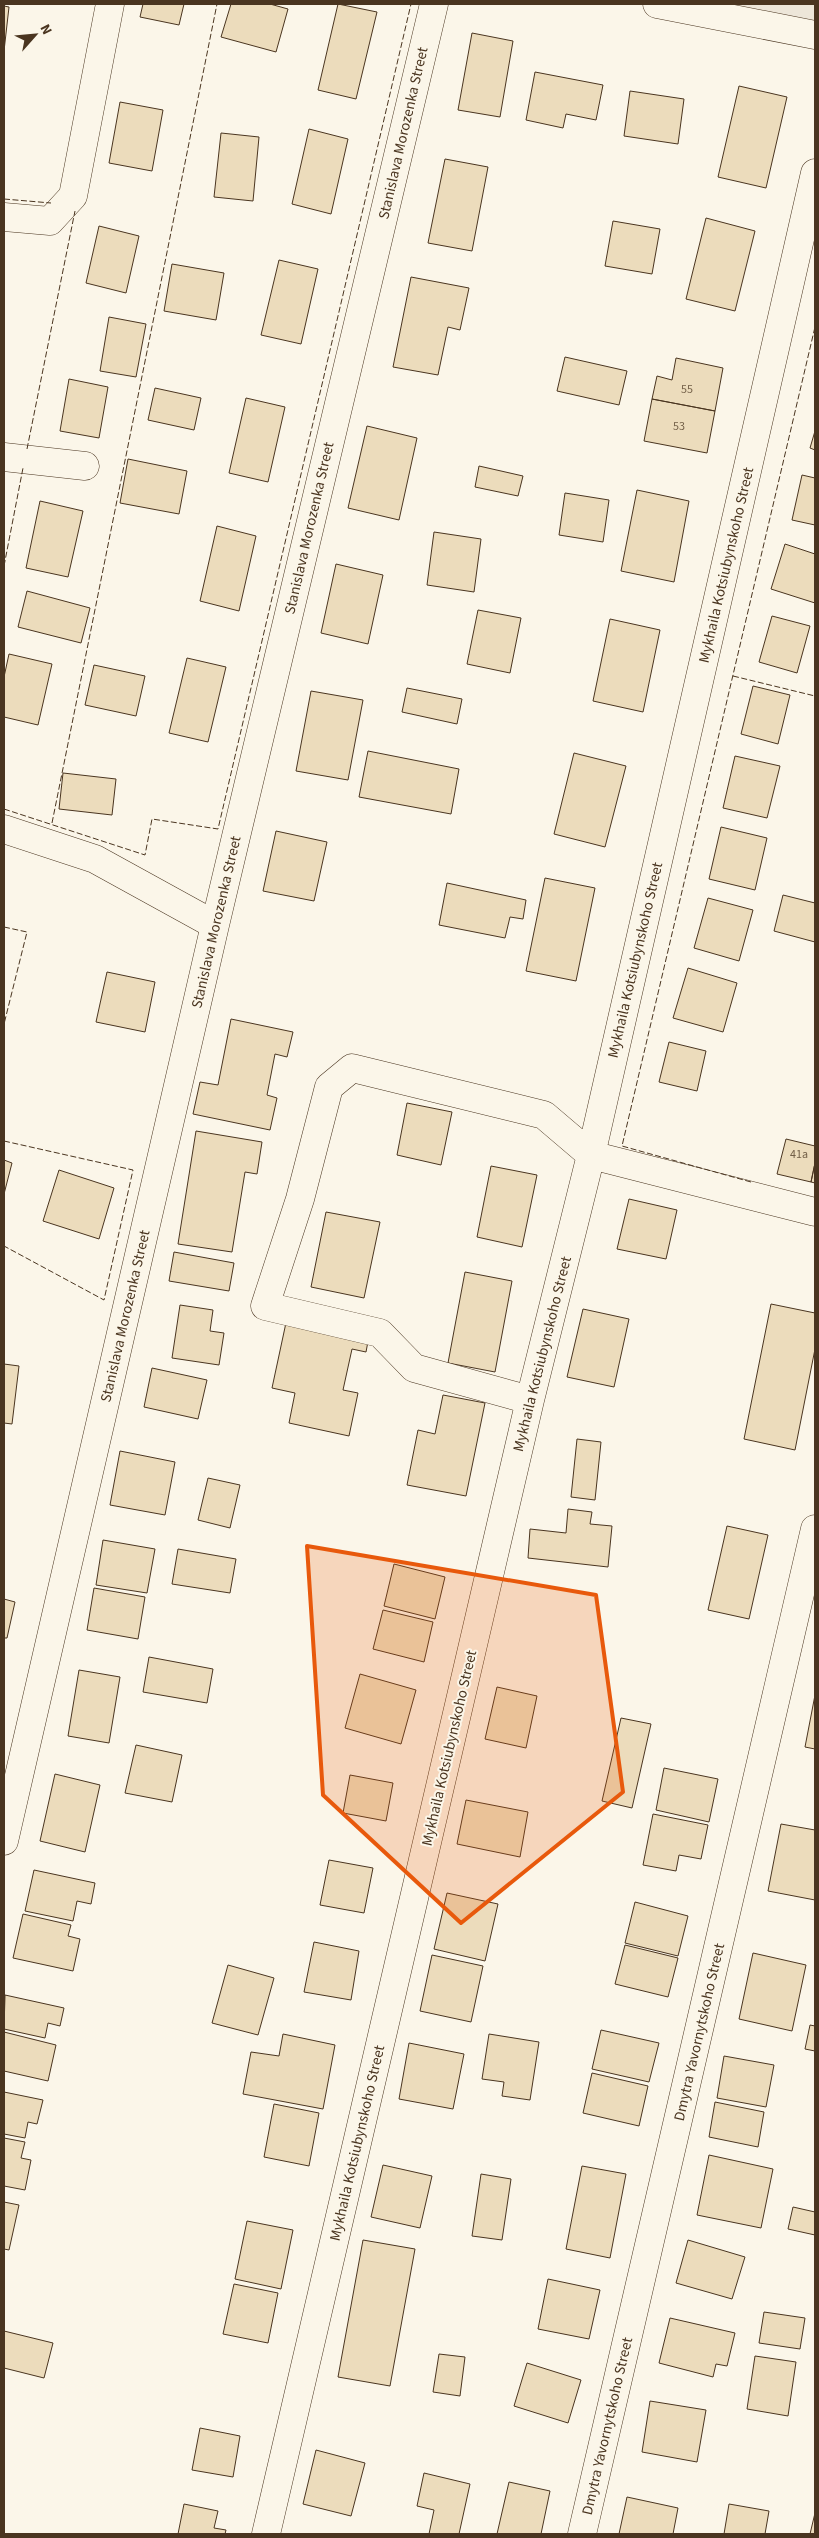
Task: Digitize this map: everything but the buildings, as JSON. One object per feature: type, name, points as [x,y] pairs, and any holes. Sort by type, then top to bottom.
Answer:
[{"type":"street","points":[[4,217],[50,221],[73,196],[110,4]]},
{"type":"street","name":"Stanislava Morozenka Street","points":[[4,1841],[215,925],[434,4]]},
{"type":"street","points":[[656,4],[815,35]]},
{"type":"street","name":"Mykhaila Kotsiubynskoho Street","points":[[266,2534],[530,1400],[591,1156],[815,173]]},
{"type":"street","points":[[4,457],[85,466]]},
{"type":"street","points":[[4,829],[95,859],[215,925]]},
{"type":"street","points":[[530,1400],[414,1368],[380,1334],[265,1306],[300,1199],[329,1087],[352,1068],[544,1115],[591,1156],[815,1212]]},
{"type":"street","name":"Dmytra Yavornytskoho Street","points":[[582,2534],[815,1529]]},
{"type":"highlighted area","points":[[307,1546],[596,1595],[623,1792],[461,1923],[323,1795]]},
{"type":"shaded area","points":[[714,4],[815,4],[815,26]]},
{"type":"fence","points":[[52,823],[217,4]]},
{"type":"fence","points":[[4,809],[145,855],[152,819],[218,829],[411,4]]},
{"type":"fence","points":[[4,199],[51,203]]},
{"type":"fence","points":[[27,449],[75,211]]},
{"type":"fence","points":[[751,1182],[622,1146],[815,327]]},
{"type":"fence","points":[[4,566],[23,468]]},
{"type":"fence","points":[[733,676],[815,696]]},
{"type":"fence","points":[[4,927],[27,932],[4,1024]]},
{"type":"fence","points":[[4,1141],[133,1170],[104,1300],[4,1246]]}]
